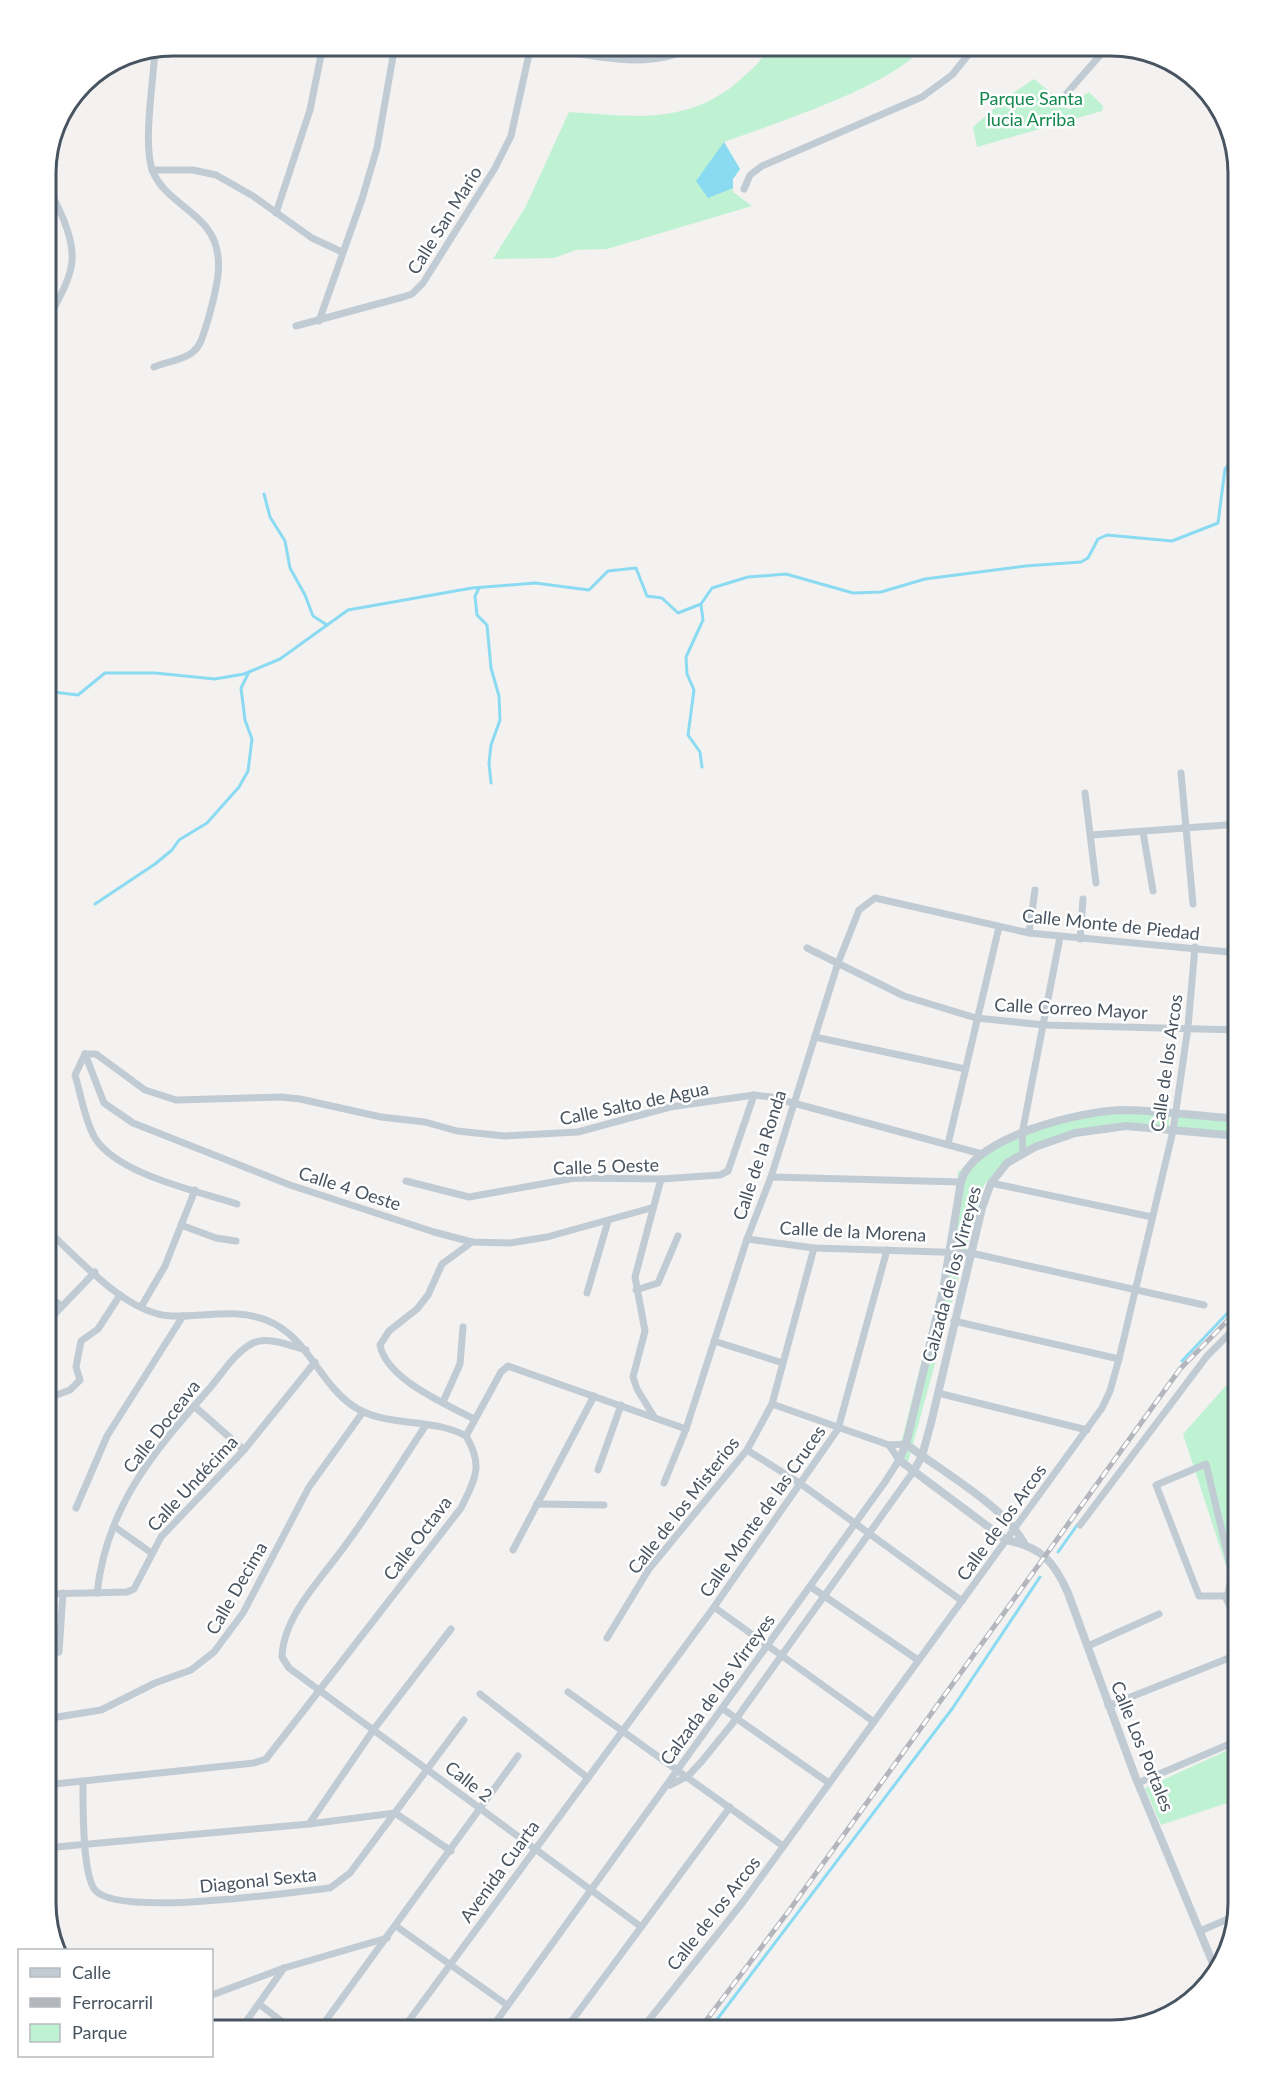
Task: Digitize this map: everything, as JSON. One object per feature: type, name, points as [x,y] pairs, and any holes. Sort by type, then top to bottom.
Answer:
[{"type":"street","points":[[276,213],[310,110],[322,56]]},
{"type":"street","points":[[319,321],[362,199],[377,148],[393,56]]},
{"type":"street","name":"Calle San Mario","points":[[296,326],[412,294],[423,283],[467,215],[511,136],[529,56]]},
{"type":"street","points":[[604,56],[637,61],[660,60],[674,56]]},
{"type":"street","points":[[744,189],[750,175],[762,166],[922,97],[952,75],[967,56]]},
{"type":"street","points":[[1067,93],[1099,56]]},
{"type":"street","points":[[154,57],[149,138],[152,170],[167,193],[194,214],[208,229],[217,249],[219,269],[217,288],[201,343],[193,352],[182,358],[154,367]]},
{"type":"street","points":[[152,170],[194,170],[216,175],[238,186],[312,238],[342,252]]},
{"type":"street","points":[[56,203],[68,237],[72,261],[68,278],[56,303]]},
{"type":"street","points":[[1181,773],[1188,829],[1193,904]]},
{"type":"street","points":[[1085,793],[1096,883]]},
{"type":"street","points":[[1091,835],[1228,825]]},
{"type":"street","points":[[1143,832],[1153,891]]},
{"type":"street","points":[[1029,933],[1035,890]]},
{"type":"street","name":"Calle Monte de Piedad","points":[[875,898],[1029,933],[1228,951]]},
{"type":"street","name":"Calle de la Ronda","points":[[664,1483],[686,1429],[747,1239],[771,1177],[792,1103],[838,963],[859,910],[875,898]]},
{"type":"street","points":[[1080,939],[1083,899]]},
{"type":"street","points":[[948,1144],[999,927]]},
{"type":"street","points":[[1023,1153],[1022,1134],[1060,937]]},
{"type":"street","name":"Calle de los Arcos","points":[[649,2020],[743,1902],[1087,1430],[1110,1391],[1173,1131],[1188,1027],[1196,947]]},
{"type":"street","name":"Calle Correo Mayor","points":[[807,948],[904,996],[976,1018],[1044,1025],[1228,1029]]},
{"type":"street","points":[[815,1037],[965,1069]]},
{"type":"street","points":[[85,1054],[75,1076],[93,1136],[114,1160],[237,1204]]},
{"type":"street","name":"Calle Salto de Agua","points":[[85,1054],[96,1054],[145,1090],[176,1100],[281,1097],[300,1099],[381,1118],[425,1122],[457,1131],[505,1136],[578,1132],[670,1107],[754,1095],[982,1154]]},
{"type":"street","name":"Calle 4 Oeste","points":[[85,1054],[104,1103],[133,1123],[290,1185],[434,1232],[472,1242],[510,1243],[548,1237],[651,1208]]},
{"type":"street","name":"Calle 5 Oeste","points":[[406,1181],[469,1197],[575,1178],[661,1179],[720,1175],[728,1172],[754,1095]]},
{"type":"street","name":"Calzada de los Virreyes","points":[[667,1786],[856,1523],[906,1444],[950,1250],[965,1169],[982,1154],[1022,1134],[1068,1119],[1124,1110],[1228,1118]]},
{"type":"street","name":"Calzada de los Virreyes","points":[[667,1786],[688,1776],[736,1719],[870,1534],[922,1456],[971,1253],[991,1183],[1007,1164],[1023,1153],[1075,1133],[1126,1126],[1228,1135]]},
{"type":"street","points":[[771,1177],[961,1182]]},
{"type":"street","points":[[654,1415],[637,1389],[633,1377],[645,1331],[635,1277],[651,1208],[661,1179]]},
{"type":"street","points":[[991,1183],[1152,1217]]},
{"type":"street","points":[[141,1307],[165,1266],[195,1190]]},
{"type":"street","points":[[587,1293],[608,1221]]},
{"type":"street","points":[[181,1225],[216,1238],[236,1241]]},
{"type":"street","points":[[636,1290],[658,1283],[678,1236]]},
{"type":"street","points":[[56,1238],[120,1295],[156,1313],[183,1316],[244,1315],[264,1319],[292,1335],[340,1394],[363,1412],[450,1428],[466,1436],[501,1371],[511,1365],[594,1396],[654,1415],[686,1429]]},
{"type":"street","name":"Calle de la Morena","points":[[747,1239],[814,1248],[950,1250],[971,1253],[1204,1305]]},
{"type":"street","points":[[472,1242],[442,1264],[428,1295],[417,1309],[389,1331],[380,1345],[385,1357],[407,1382],[474,1419]]},
{"type":"street","name":"Calle de los Misterios","points":[[607,1638],[649,1569],[747,1450],[771,1404],[814,1248]]},
{"type":"street","name":"Calle Monte de las Cruces","points":[[623,1732],[714,1607],[838,1429],[887,1250]]},
{"type":"street","points":[[56,1312],[95,1272]]},
{"type":"street","points":[[56,1395],[78,1385],[80,1380],[76,1358],[81,1341],[98,1329],[120,1295]]},
{"type":"street","points":[[56,1302],[62,1306]]},
{"type":"street","points":[[76,1508],[107,1436],[183,1316]]},
{"type":"street","points":[[954,1322],[1119,1359]]},
{"type":"street","points":[[443,1402],[460,1364],[463,1327]]},
{"type":"street","points":[[1080,1525],[1207,1356],[1228,1335]]},
{"type":"street","name":"Calle Doceava","points":[[97,1593],[102,1562],[123,1504],[147,1461],[194,1406],[242,1351],[254,1343],[265,1341],[306,1350]]},
{"type":"street","points":[[714,1341],[783,1363]]},
{"type":"street","name":"Calle Undécima","points":[[56,1593],[128,1592],[134,1589],[150,1552],[161,1537],[244,1450],[315,1362]]},
{"type":"street","points":[[938,1393],[1087,1430]]},
{"type":"street","points":[[513,1550],[594,1396]]},
{"type":"street","points":[[771,1404],[889,1445],[906,1444]]},
{"type":"street","points":[[598,1470],[621,1405]]},
{"type":"street","points":[[194,1406],[244,1450]]},
{"type":"street","name":"Calle Decima","points":[[56,1718],[101,1710],[155,1683],[191,1670],[214,1652],[243,1613],[309,1487],[363,1412]]},
{"type":"street","name":"Calle 2","points":[[426,1425],[348,1543],[309,1594],[285,1636],[282,1657],[289,1668],[322,1690],[640,1926]]},
{"type":"street","name":"Calle Octava","points":[[56,1784],[254,1763],[266,1759],[322,1690],[461,1508],[477,1471],[476,1452],[466,1436]]},
{"type":"street","name":"Calle Los Portales","points":[[906,1444],[1016,1528],[1024,1543]]},
{"type":"street","name":"Calle Los Portales","points":[[889,1445],[898,1460],[1006,1540],[1024,1543],[1045,1554],[1059,1575],[1088,1646],[1138,1783],[1212,1961]]},
{"type":"street","points":[[747,1450],[801,1484],[962,1601]]},
{"type":"street","points":[[1228,1556],[1206,1464],[1156,1485],[1199,1596],[1202,1598],[1220,1594],[1227,1598],[1228,1593]]},
{"type":"street","points":[[537,1504],[604,1505]]},
{"type":"street","points":[[114,1527],[150,1552]]},
{"type":"street","points":[[811,1587],[918,1660]]},
{"type":"street","points":[[56,1653],[59,1652],[63,1593]]},
{"type":"street","points":[[714,1607],[874,1722]]},
{"type":"street","points":[[1088,1646],[1159,1614]]},
{"type":"street","points":[[309,1824],[374,1729],[451,1629]]},
{"type":"street","points":[[1108,1706],[1228,1658]]},
{"type":"street","points":[[568,1692],[783,1846]]},
{"type":"street","points":[[480,1694],[588,1778]]},
{"type":"street","points":[[723,1709],[829,1783]]},
{"type":"street","name":"Diagonal Sexta","points":[[85,1845],[93,1887],[102,1895],[117,1900],[153,1904],[193,1902],[330,1888],[350,1873],[464,1720]]},
{"type":"street","name":"Avenida Cuarta","points":[[410,2019],[534,1848],[623,1732]]},
{"type":"street","points":[[1138,1783],[1228,1745]]},
{"type":"street","points":[[327,2019],[518,1756]]},
{"type":"street","points":[[83,1781],[85,1845]]},
{"type":"street","points":[[497,2019],[667,1786]]},
{"type":"street","points":[[573,2019],[730,1807]]},
{"type":"street","points":[[56,1847],[309,1824],[395,1813],[451,1851]]},
{"type":"street","points":[[1200,1931],[1227,1920]]},
{"type":"street","points":[[396,1926],[449,1966],[507,2005]]},
{"type":"street","points":[[213,1995],[284,1968],[387,1938]]},
{"type":"street","points":[[248,2019],[284,1968]]},
{"type":"street","points":[[259,2004],[279,2019]]},
{"type":"green space","points":[[763,56],[914,56],[888,75],[861,89],[802,114],[724,142],[740,169],[733,179],[733,192],[752,206],[607,249],[576,250],[554,258],[493,259],[526,206],[569,112],[638,116],[680,111],[700,105],[720,95],[740,80]]},
{"type":"green space","name":"Parque Santa lucia Arriba","points":[[1034,79],[1054,95],[1061,95],[1059,101],[1063,107],[1070,109],[1083,104],[1083,96],[1089,92],[1103,106],[1102,111],[977,147],[973,127],[1010,95]]},
{"type":"green space","points":[[1121,1108],[1169,1113],[1169,1129],[1125,1125],[1074,1132],[1001,1165],[984,1185],[908,1462],[898,1456],[948,1255],[958,1172],[994,1144],[1051,1120]]},
{"type":"green space","points":[[1173,1114],[1228,1117],[1228,1133],[1172,1129]]},
{"type":"green space","points":[[1228,1383],[1228,1572],[1183,1434]]},
{"type":"green space","points":[[1228,1750],[1228,1803],[1161,1825],[1145,1788]]},
{"type":"water","points":[[724,142],[740,169],[733,179],[733,188],[708,198],[696,181]]},
{"type":"waterway","points":[[56,692],[78,695],[105,673],[155,673],[215,679],[244,674],[280,659],[348,610],[472,588],[535,583],[589,590],[608,571],[636,568],[647,596],[662,598],[678,613],[701,604],[712,588],[748,577],[786,574],[853,593],[881,592],[925,579],[1025,566],[1081,562],[1088,558],[1098,539],[1107,535],[1172,541],[1218,523],[1225,469],[1228,466]]},
{"type":"waterway","points":[[264,494],[270,517],[285,541],[290,568],[305,595],[313,616],[327,625]]},
{"type":"waterway","points":[[479,588],[475,596],[477,615],[487,625],[491,668],[499,696],[500,720],[491,745],[489,763],[491,783]]},
{"type":"waterway","points":[[701,605],[703,620],[686,657],[687,674],[694,690],[688,735],[700,752],[702,767]]},
{"type":"waterway","points":[[95,904],[155,864],[172,850],[179,840],[207,823],[239,787],[248,771],[252,739],[245,720],[241,688],[248,674]]},
{"type":"waterway","points":[[1182,1361],[1228,1313]]},
{"type":"waterway","points":[[1058,1552],[1078,1524]]},
{"type":"waterway","points":[[717,2020],[952,1709],[1040,1577]]},
{"type":"railway","points":[[707,2020],[788,1912],[1180,1369],[1228,1320]]}]
